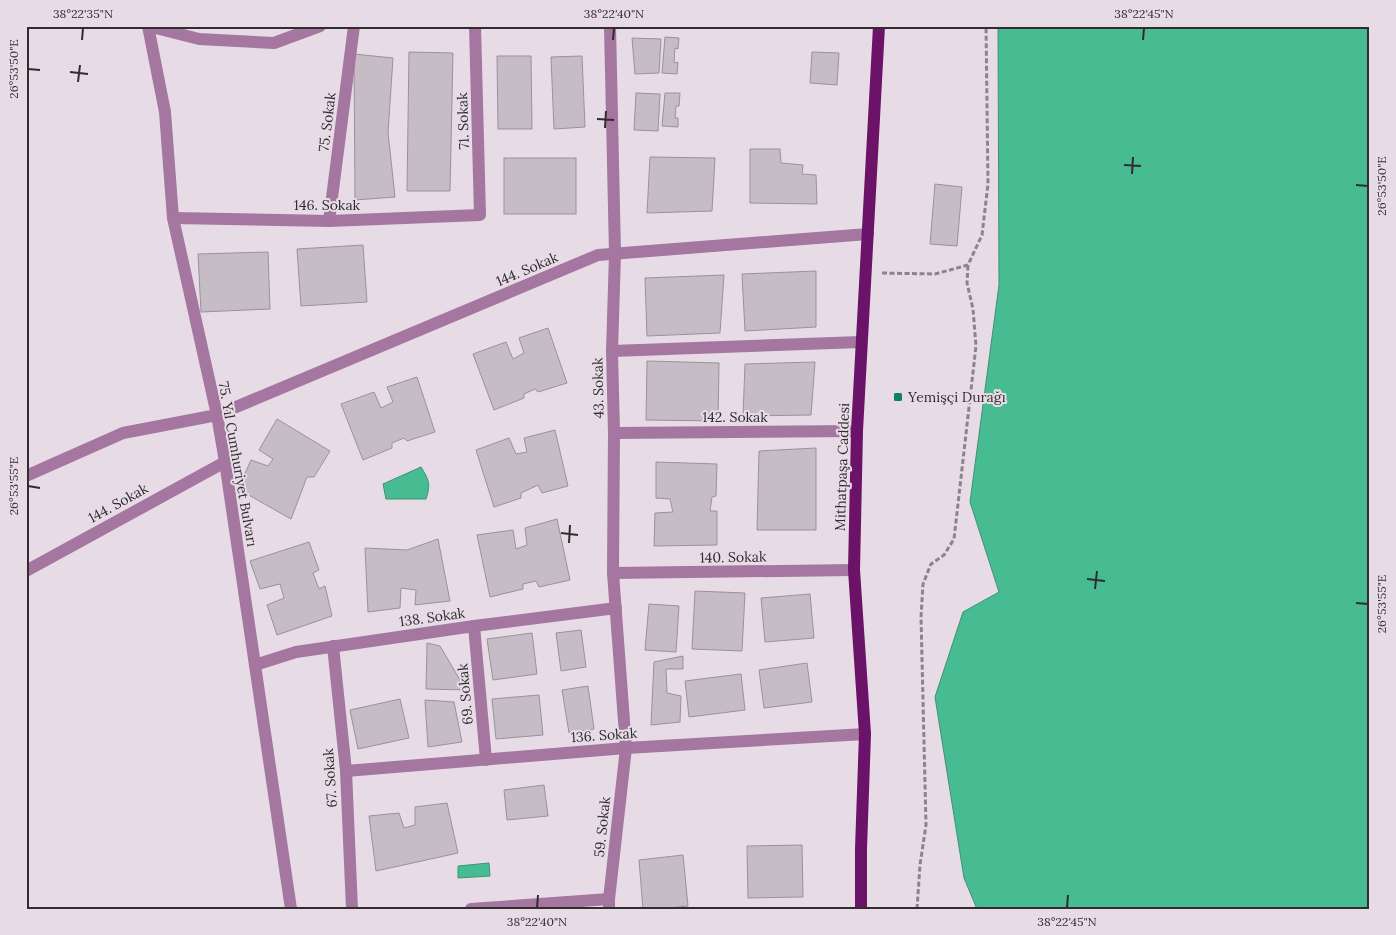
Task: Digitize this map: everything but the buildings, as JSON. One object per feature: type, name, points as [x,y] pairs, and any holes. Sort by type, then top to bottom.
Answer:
[{"type":"main road","name":"Mithatpaşa Caddesi","points":[[862,909],[861,849],[865,734],[854,570],[861,342],[879,26]]},
{"type":"street","points":[[148,27],[199,39],[274,43],[320,26]]},
{"type":"street","name":"75. Sokak","points":[[329,221],[354,26]]},
{"type":"street","name":"71. Sokak","points":[[475,26],[480,215]]},
{"type":"street","name":"43. Sokak","points":[[610,26],[615,254],[612,351],[614,433],[613,573],[626,748]]},
{"type":"street","name":"75. Yıl Cumhuriyet Bulvarı","points":[[148,27],[166,112],[173,218],[225,462],[292,909]]},
{"type":"street","name":"146. Sokak","points":[[173,218],[329,221],[480,215]]},
{"type":"street","name":"144. Sokak","points":[[26,476],[123,433],[216,415],[598,255],[868,234]]},
{"type":"street","points":[[612,351],[861,342]]},
{"type":"street","name":"142. Sokak","points":[[614,433],[857,431]]},
{"type":"street","name":"144. Sokak","points":[[26,571],[225,462]]},
{"type":"street","name":"140. Sokak","points":[[613,573],[854,570]]},
{"type":"street","name":"138. Sokak","points":[[255,664],[296,652],[334,646],[616,608]]},
{"type":"street","name":"69. Sokak","points":[[474,626],[486,760]]},
{"type":"street","name":"67. Sokak","points":[[334,646],[346,771],[352,909]]},
{"type":"street","name":"136. Sokak","points":[[346,771],[626,748],[865,734]]},
{"type":"street","name":"59. Sokak","points":[[609,904],[626,748]]},
{"type":"street","points":[[471,909],[609,904]]},
{"type":"path","points":[[917,909],[920,865],[926,825],[921,617],[923,584],[931,564],[944,555],[954,539],[976,346],[973,309],[967,283],[968,265],[982,235],[988,184],[986,26]]},
{"type":"path","points":[[866,273],[935,274],[968,265]]},
{"type":"shaded area","points":[[998,26],[1370,26],[1370,909],[977,909],[964,878],[935,697],[963,612],[999,592],[970,502],[999,285]]},
{"type":"shaded area","points":[[421,467],[428,482],[426,499],[386,499],[383,484]]},
{"type":"shaded area","points":[[489,863],[490,876],[458,878],[458,866]]},
{"type":"place","name":"Yemişçi Durağı","points":[[898,397]]}]
